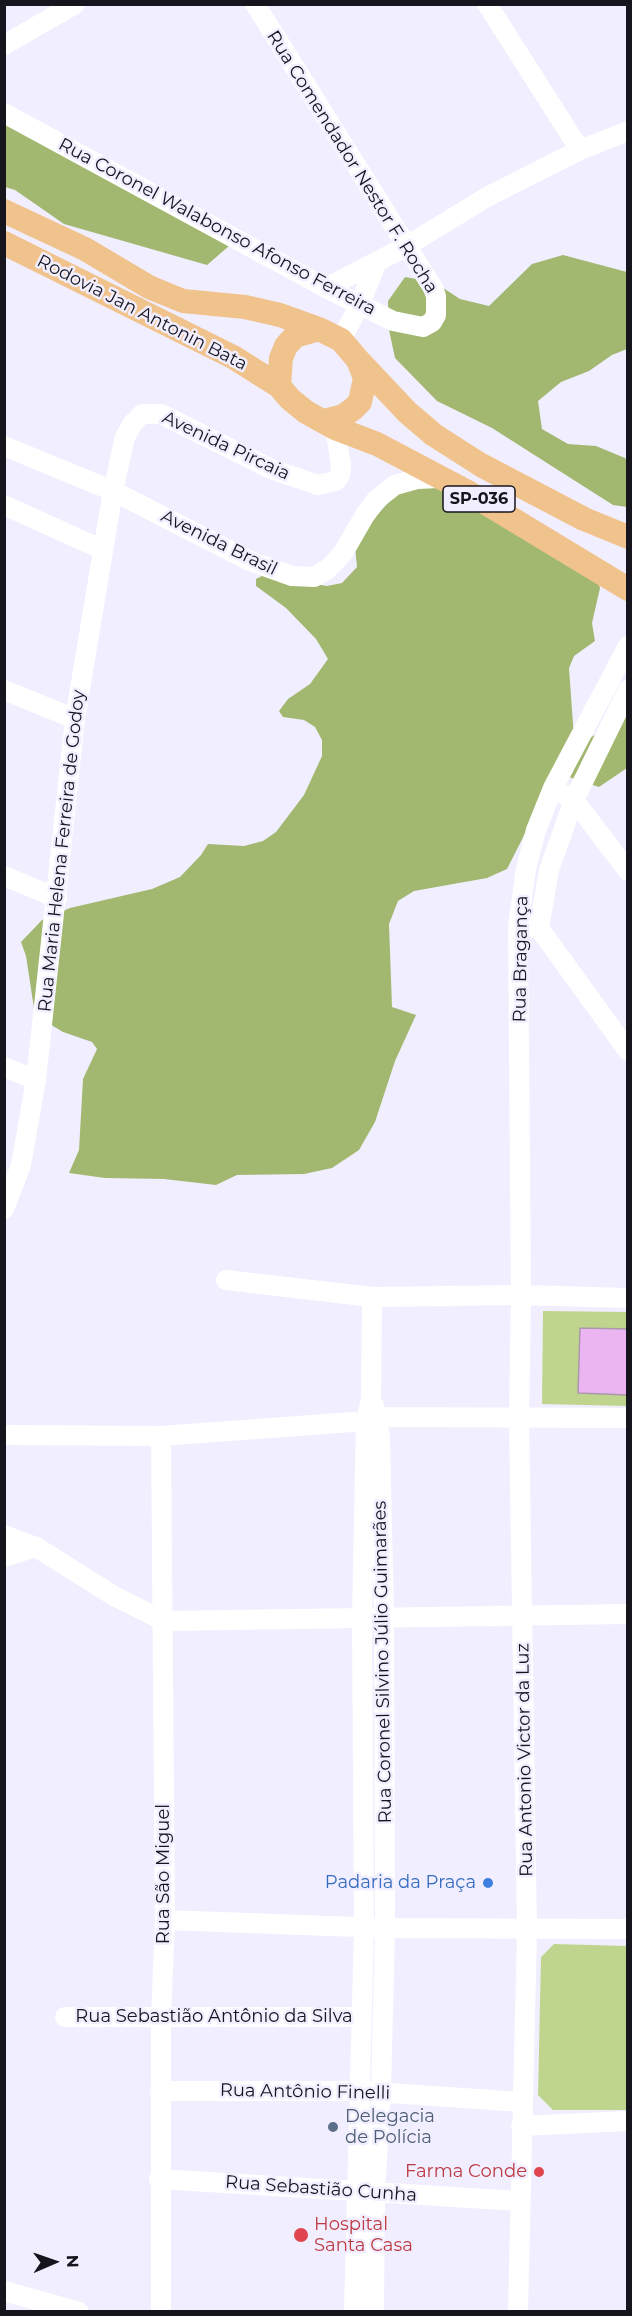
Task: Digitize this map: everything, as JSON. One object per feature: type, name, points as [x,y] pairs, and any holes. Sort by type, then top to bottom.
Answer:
[{"type":"main road","name":"Rodovia Jan Antonin Bata","points":[[4,211],[85,249],[149,287],[183,301],[271,313],[319,329]]},
{"type":"main road","name":"Rodovia Jan Antonin Bata","points":[[4,243],[223,352],[279,386]]},
{"type":"main road","name":"SP-036","points":[[319,329],[341,340],[407,412],[434,435],[481,465],[584,519],[627,537]]},
{"type":"main road","points":[[279,386],[281,358],[286,345],[295,336],[319,329]]},
{"type":"main road","points":[[329,424],[360,402],[365,378],[358,360]]},
{"type":"main road","name":"SP-036","points":[[279,386],[306,412],[377,444],[466,491],[627,589]]},
{"type":"street","points":[[4,45],[75,4]]},
{"type":"street","name":"Rua Comendador Nestor F. Rocha","points":[[255,4],[436,296],[436,315],[432,322]]},
{"type":"street","points":[[487,4],[580,150]]},
{"type":"street","name":"Rua Coronel Walabonso Afonso Ferreira","points":[[4,113],[326,288],[393,321],[414,327],[423,327],[432,322]]},
{"type":"street","points":[[326,288],[376,264],[487,198],[580,150],[627,131]]},
{"type":"street","points":[[341,340],[360,304],[376,264]]},
{"type":"street","name":"Avenida Pircaia","points":[[113,491],[125,437],[133,423],[142,414],[161,414],[271,469],[318,485],[336,481],[340,476],[341,465],[329,424]]},
{"type":"street","name":"Avenida Brasil","points":[[4,446],[113,491],[250,561],[292,576],[314,577],[328,569],[343,553],[364,515],[385,492],[395,485],[438,478]]},
{"type":"street","name":"Rua Maria Helena Ferreira de Godoy","points":[[4,1209],[21,1165],[36,1080],[75,719],[113,491]]},
{"type":"street","points":[[4,506],[103,550]]},
{"type":"street","name":"Rua Bragança","points":[[519,1418],[521,1295],[518,926],[531,849],[553,788],[627,646]]},
{"type":"street","points":[[4,690],[75,719]]},
{"type":"street","name":"Rua Bragança","points":[[539,928],[549,870],[574,800],[627,690]]},
{"type":"street","points":[[553,788],[574,800],[627,871]]},
{"type":"street","points":[[4,876],[57,898]]},
{"type":"street","points":[[518,926],[539,928],[627,1051]]},
{"type":"street","points":[[4,1067],[36,1080]]},
{"type":"street","points":[[226,1280],[372,1297],[521,1295],[627,1298]]},
{"type":"street","name":"Rua Coronel Silvino Júlio Guimarães","points":[[365,2192],[360,2091],[364,1927],[362,1617],[371,1419],[372,1297]]},
{"type":"street","name":"Rua Antonio Victor da Luz","points":[[518,2312],[527,1930],[524,1615],[519,1418]]},
{"type":"street","points":[[4,1435],[161,1436],[371,1419],[627,1418]]},
{"type":"street","name":"Rua Coronel Silvino Júlio Guimarães","points":[[365,2192],[381,2092],[385,1928],[384,1617],[380,1437],[371,1419]]},
{"type":"street","name":"Rua São Miguel","points":[[160,2312],[160,2091],[165,1920],[161,1436]]},
{"type":"street","points":[[4,1535],[36,1546],[114,1596],[164,1621],[627,1614]]},
{"type":"street","points":[[4,1557],[36,1546]]},
{"type":"street","points":[[165,1920],[385,1928],[627,1929]]},
{"type":"street","name":"Rua Sebastião Antônio da Silva","points":[[65,2017],[362,2017]]},
{"type":"street","name":"Rua Antônio Finelli","points":[[160,2091],[360,2091],[522,2102]]},
{"type":"street","points":[[521,2126],[627,2121]]},
{"type":"street","name":"Rua Sebastião Cunha","points":[[159,2179],[519,2201]]},
{"type":"street","points":[[354,2312],[365,2192]]},
{"type":"street","points":[[365,2192],[374,2312]]},
{"type":"street","points":[[4,2291],[79,2312]]},
{"type":"green space","points":[[4,122],[229,246],[207,265],[64,224],[15,190],[5,187]]},
{"type":"green space","points":[[563,255],[627,272],[627,349],[612,355],[589,371],[561,382],[538,401],[542,429],[568,444],[596,446],[625,458],[627,461],[627,507],[613,505],[492,428],[437,401],[395,358],[389,330],[388,301],[405,277],[434,282],[460,299],[489,306],[532,264]]},
{"type":"green space","points":[[432,483],[593,564],[600,588],[592,623],[595,641],[574,656],[569,668],[574,738],[582,743],[601,731],[627,679],[627,768],[599,787],[563,775],[553,778],[507,869],[487,878],[414,891],[398,901],[389,924],[392,1007],[416,1015],[395,1061],[375,1122],[359,1150],[332,1168],[304,1174],[237,1175],[216,1185],[164,1179],[105,1178],[69,1173],[79,1150],[83,1079],[97,1049],[92,1042],[63,1032],[35,1015],[26,956],[21,942],[42,920],[70,908],[152,889],[180,877],[208,844],[244,846],[263,841],[276,832],[304,795],[322,756],[322,740],[315,727],[304,720],[283,717],[279,711],[288,699],[310,684],[328,659],[316,639],[286,608],[256,586],[256,579],[264,575],[327,586],[342,583],[357,567],[355,547],[358,537],[401,488]]},
{"type":"green space","points":[[543,1311],[627,1312],[627,1406],[542,1404]]},
{"type":"green space","points":[[554,1944],[627,1946],[627,2110],[553,2110],[538,2095],[541,1957]]},
{"type":"building","points":[[580,1328],[628,1329],[628,1395],[578,1393]]},
{"type":"place","name":"Padaria da Praça","points":[[488,1883]]},
{"type":"place","name":"Delegacia de Polícia","points":[[333,2127]]},
{"type":"place","name":"Farma Conde","points":[[539,2172]]},
{"type":"place","name":"Hospital Santa Casa","points":[[301,2235]]}]
